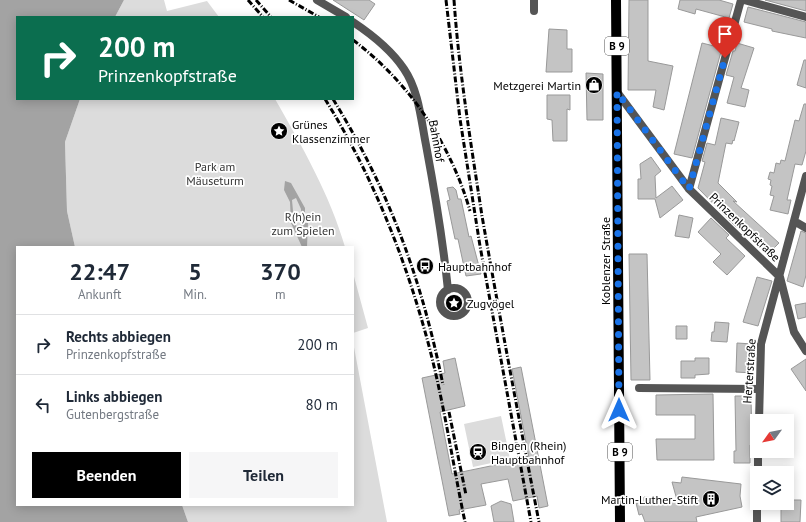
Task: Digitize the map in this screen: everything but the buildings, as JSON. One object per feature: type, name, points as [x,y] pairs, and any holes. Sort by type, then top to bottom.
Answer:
[{"type":"main road","name":"Koblenzer Straße","points":[[616,0],[620,522]]},
{"type":"street","points":[[317,0],[344,16]]},
{"type":"street","points":[[534,0],[534,11]]},
{"type":"street","points":[[689,189],[743,0],[806,17]]},
{"type":"street","name":"Bahnhof","points":[[354,23],[366,30],[394,57],[404,69],[412,85],[419,108],[430,165],[448,290]]},
{"type":"street","name":"Prinzenkopfstraße","points":[[617,92],[689,189],[780,277],[794,332],[806,351]]},
{"type":"street","name":"Herterstraße","points":[[759,414],[761,344],[806,176]]},
{"type":"street","points":[[794,222],[806,228]]},
{"type":"street","points":[[639,388],[759,389]]},
{"type":"street","points":[[757,522],[758,510]]},
{"type":"green space","points":[[124,0],[164,0],[167,11],[207,1],[218,16],[116,16]]},
{"type":"green space","name":"Park am Mäuseturm","points":[[80,100],[276,100],[305,153],[332,209],[345,246],[75,246],[67,211],[65,142]]},
{"type":"green space","points":[[354,277],[368,328],[354,333]]},
{"type":"green space","points":[[354,347],[387,522],[188,522],[182,506],[354,506]]},
{"type":"green space","points":[[501,416],[510,459],[473,467],[464,424]]},
{"type":"shaded area","points":[[0,0],[124,0],[116,16],[16,16],[16,100],[80,100],[65,142],[67,211],[75,246],[16,246],[16,506],[182,506],[188,522],[0,522]]},
{"type":"shaded area","points":[[285,181],[291,183],[305,208],[305,223],[308,223],[307,246],[302,246],[291,223],[290,202],[284,190]],"holes":[[[296,198],[301,209],[302,236],[294,222],[292,200]]]},
{"type":"railway","points":[[248,0],[262,16]]},
{"type":"railway","points":[[256,0],[270,16]]},
{"type":"railway","points":[[289,0],[317,16]]},
{"type":"railway","points":[[446,0],[460,119],[480,246],[531,522]]},
{"type":"railway","points":[[454,0],[462,81],[482,216],[539,522]]},
{"type":"railway","points":[[354,41],[392,75],[410,95],[425,116],[452,162],[470,211]]},
{"type":"railway","points":[[326,100],[342,127],[371,184],[396,243],[417,304],[432,358],[465,522]]},
{"type":"railway","points":[[334,100],[371,167],[401,237],[414,272],[425,309],[435,346],[443,385]]},
{"type":"railway","points":[[449,412],[466,495]]},
{"type":"place","name":"Metzgerei Martin","points":[[594,85]]},
{"type":"place","name":"Grünes Klassenzimmer","points":[[279,131]]},
{"type":"place","name":"Hauptbahnhof","points":[[425,266]]},
{"type":"place","name":"Zugvögel","points":[[454,303]]},
{"type":"place","name":"Bingen (Rhein) Hauptbahnhof","points":[[478,452]]},
{"type":"place","name":"Martin-Luther-Stift","points":[[711,499]]},
{"type":"route","points":[[619,410],[617,92],[689,189],[725,58]]},
{"type":"park label","name":"R(h)ein zum Spielen","points":[[303,223]]}]
